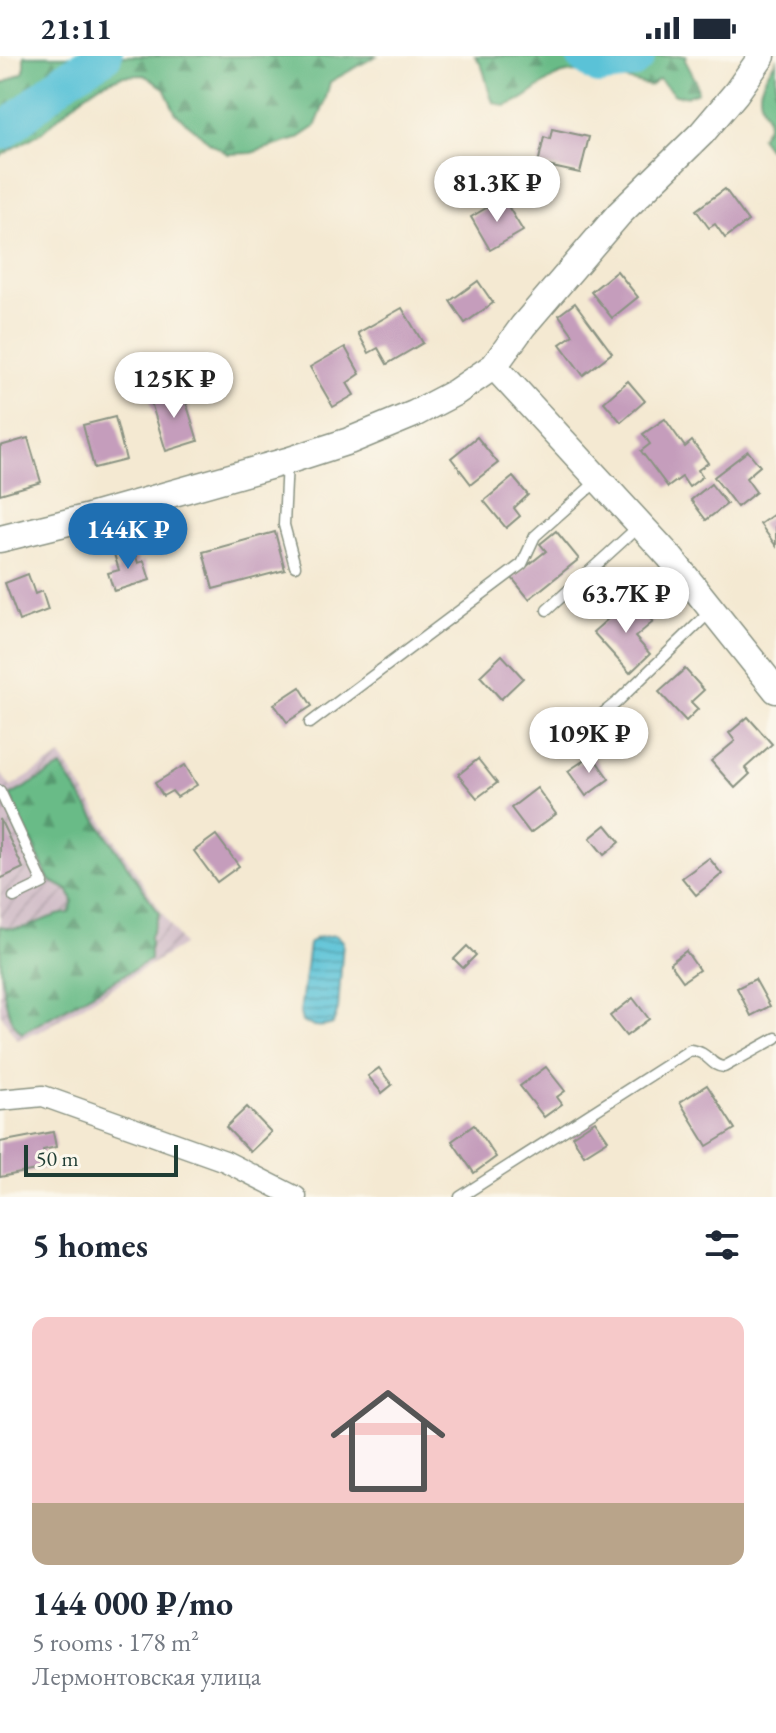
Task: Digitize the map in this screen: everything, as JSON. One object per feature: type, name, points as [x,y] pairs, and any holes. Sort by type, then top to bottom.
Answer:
[{"type":"street","points":[[0,539],[287,461],[349,441],[414,414],[456,392],[494,366],[523,326],[619,214],[702,133],[762,56]]},
{"type":"street","points":[[494,366],[597,481],[641,524],[776,690]]},
{"type":"street","points":[[0,1100],[43,1096],[225,1161],[296,1197]]},
{"type":"lane","points":[[287,461],[284,525],[295,566]]},
{"type":"lane","points":[[310,723],[522,564],[535,536],[597,481]]},
{"type":"lane","points":[[547,610],[641,524]]},
{"type":"lane","points":[[585,728],[617,702],[712,610]]},
{"type":"lane","points":[[0,791],[43,883],[14,897]]},
{"type":"lane","points":[[460,1197],[690,1050],[702,1051],[717,1066],[724,1067],[776,1038]]},
{"type":"shaded area","points":[[61,756],[183,945],[39,1032],[17,1040],[0,1013],[0,772],[11,787]]},
{"type":"green space","points":[[24,56],[376,56],[330,82],[315,127],[297,139],[251,153],[228,154],[209,142],[176,114],[164,88],[144,75],[122,76],[101,84],[42,132],[0,156],[0,85],[24,72]]},
{"type":"green space","points":[[475,56],[687,56],[685,60],[698,92],[687,96],[675,95],[659,79],[650,86],[602,74],[577,72],[555,77],[505,106],[493,102],[482,66]]},
{"type":"green space","points":[[776,60],[776,151],[768,148],[760,137],[768,120],[760,91]]},
{"type":"green space","points":[[61,767],[159,913],[150,937],[150,960],[22,1033],[15,1025],[5,1000],[0,926],[27,927],[69,913],[73,902],[69,891],[49,880],[10,796]]},
{"type":"water","points":[[335,935],[343,941],[338,1010],[333,1024],[310,1025],[302,1022],[300,1013],[309,944],[316,938]]},
{"type":"building","points":[[552,129],[589,137],[580,173],[538,164],[544,137],[550,139]]},
{"type":"building","points":[[725,189],[748,221],[725,238],[715,224],[709,228],[696,210]]},
{"type":"building","points":[[503,198],[523,231],[490,250],[471,217]]},
{"type":"building","points":[[617,271],[638,297],[612,318],[591,292]]},
{"type":"building","points":[[478,281],[493,303],[465,323],[450,301]]},
{"type":"building","points":[[575,303],[612,353],[583,375],[560,344],[573,335],[559,315]]},
{"type":"building","points":[[402,308],[423,343],[387,364],[378,348],[369,353],[358,333]]},
{"type":"building","points":[[345,347],[360,374],[347,383],[354,395],[333,407],[310,367]]},
{"type":"building","points":[[628,381],[645,401],[621,422],[604,402]]},
{"type":"building","points":[[182,389],[198,441],[166,451],[150,399]]},
{"type":"building","points":[[115,417],[126,460],[94,468],[83,425]]},
{"type":"building","points":[[665,419],[685,447],[692,441],[708,463],[698,470],[702,477],[689,487],[682,477],[668,487],[641,451],[650,444],[643,434]]},
{"type":"building","points":[[477,437],[498,463],[471,484],[451,458]]},
{"type":"building","points":[[28,438],[41,482],[0,494],[0,446]]},
{"type":"building","points":[[748,451],[760,466],[746,478],[756,492],[737,507],[714,477]]},
{"type":"building","points":[[513,477],[528,495],[514,508],[520,516],[506,528],[484,501]]},
{"type":"building","points":[[711,484],[727,504],[706,520],[691,500]]},
{"type":"building","points":[[776,513],[776,546],[760,524]]},
{"type":"building","points":[[556,531],[579,559],[529,599],[512,578],[546,551],[540,544]]},
{"type":"building","points":[[275,532],[285,570],[213,589],[203,552]]},
{"type":"building","points":[[133,547],[138,563],[144,561],[150,580],[114,591],[108,573],[119,570],[114,554]]},
{"type":"building","points":[[28,574],[35,594],[42,591],[48,610],[19,621],[5,583]]},
{"type":"building","points":[[632,598],[653,622],[635,637],[650,654],[630,673],[593,632]]},
{"type":"building","points":[[502,655],[523,678],[501,699],[480,676]]},
{"type":"building","points":[[685,669],[704,690],[691,702],[698,709],[686,721],[659,692]]},
{"type":"building","points":[[300,687],[312,706],[287,722],[274,704]]},
{"type":"building","points":[[748,717],[772,744],[745,768],[750,774],[735,788],[711,761],[735,741],[729,733]]},
{"type":"building","points":[[592,755],[609,779],[586,796],[568,771]]},
{"type":"building","points":[[478,759],[497,783],[477,798],[458,775]]},
{"type":"building","points":[[185,765],[197,785],[177,797],[172,791],[163,796],[155,783]]},
{"type":"building","points":[[537,788],[556,814],[530,833],[511,808]]},
{"type":"building","points":[[0,819],[23,868],[0,879]]},
{"type":"building","points":[[606,825],[620,842],[604,855],[590,838]]},
{"type":"building","points":[[216,835],[239,866],[217,882],[194,851]]},
{"type":"building","points":[[709,858],[722,874],[696,895],[682,878]]},
{"type":"building","points":[[467,946],[476,955],[463,968],[454,959]]},
{"type":"building","points":[[686,951],[699,970],[683,981],[670,963]]},
{"type":"building","points":[[755,979],[770,1006],[751,1016],[737,988]]},
{"type":"building","points":[[633,998],[649,1019],[626,1036],[610,1016]]},
{"type":"building","points":[[546,1067],[565,1091],[557,1097],[562,1104],[544,1117],[520,1086]]},
{"type":"building","points":[[379,1068],[392,1085],[382,1093],[368,1076]]},
{"type":"building","points":[[707,1085],[735,1129],[707,1146],[680,1102]]},
{"type":"building","points":[[247,1107],[271,1132],[250,1152],[226,1127]]},
{"type":"building","points":[[595,1121],[608,1140],[584,1155],[572,1136]]},
{"type":"building","points":[[474,1125],[496,1157],[474,1173],[452,1141]]},
{"type":"building","points":[[53,1132],[56,1147],[43,1150],[46,1168],[0,1177],[0,1142]]},
{"type":"waterway","points":[[0,132],[67,78],[104,56]]},
{"type":"waterway","points":[[584,56],[599,67],[632,61],[637,56]]}]
